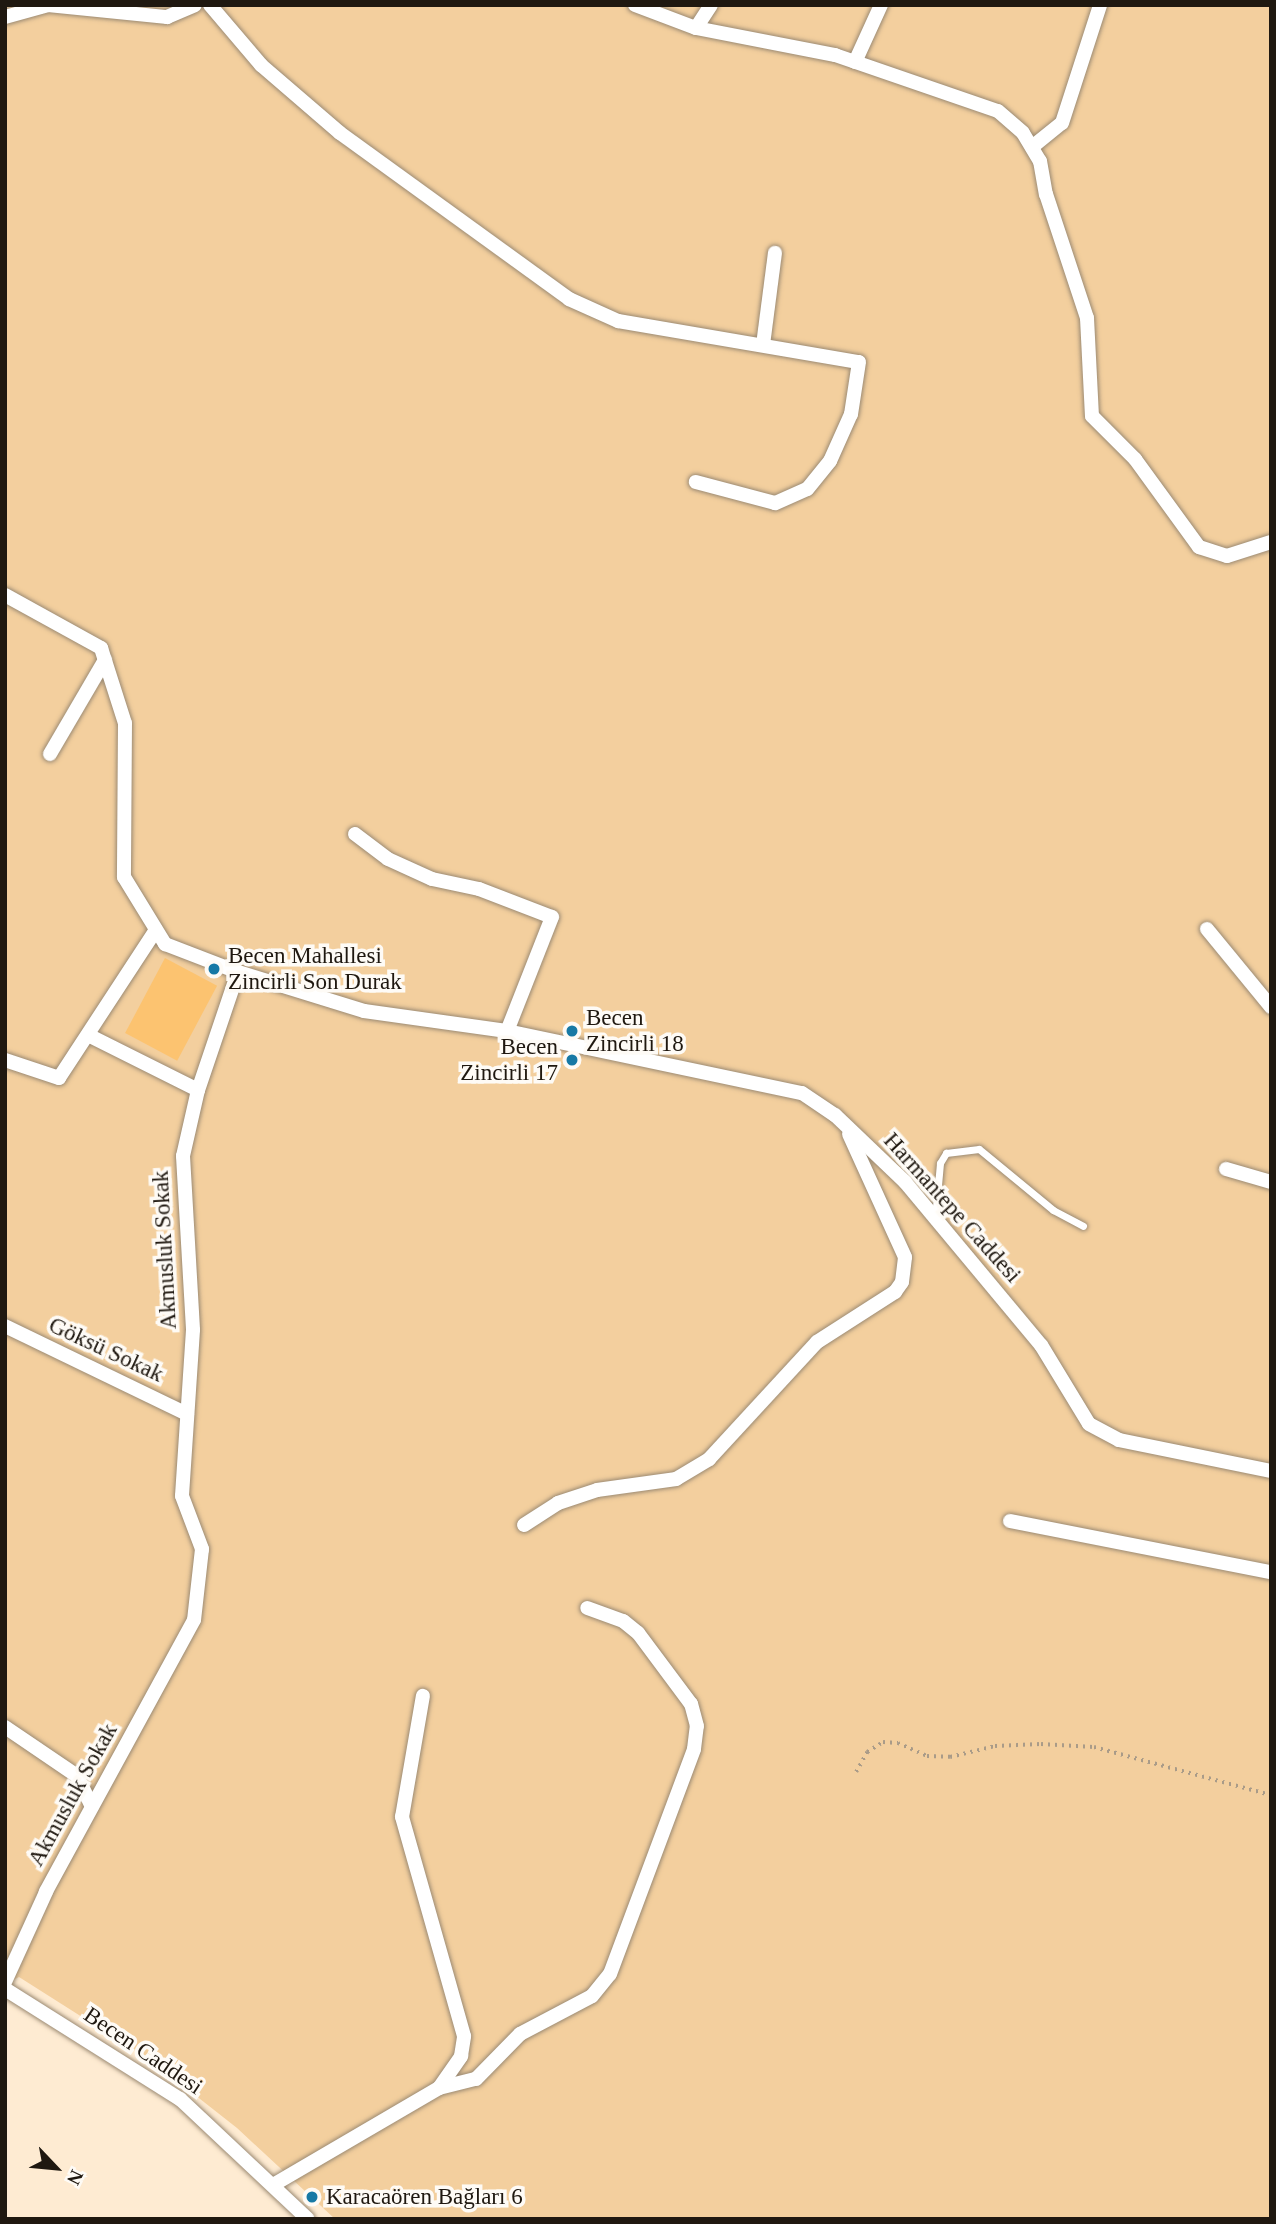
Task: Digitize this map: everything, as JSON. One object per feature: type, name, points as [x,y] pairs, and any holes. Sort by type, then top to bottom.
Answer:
[{"type":"street","points":[[5,17],[48,5],[167,17],[195,5]]},
{"type":"street","points":[[211,5],[261,65],[340,133],[569,299],[618,321],[859,362],[851,414],[830,461],[807,489],[775,503],[696,482]]},
{"type":"street","points":[[635,5],[696,28],[855,62],[998,111],[1023,133],[1032,147],[1087,318],[1092,416],[1135,459],[1199,547],[1227,555],[1271,542]]},
{"type":"street","points":[[696,28],[710,5]]},
{"type":"street","points":[[855,62],[881,5]]},
{"type":"street","points":[[1032,147],[1062,123],[1100,5]]},
{"type":"street","points":[[763,345],[775,253]]},
{"type":"street","points":[[5,595],[102,648],[125,723],[124,877],[165,944],[238,972]]},
{"type":"street","points":[[50,754],[105,660]]},
{"type":"street","points":[[355,834],[388,859],[432,879],[479,889],[552,917],[507,1031]]},
{"type":"street","points":[[1207,929],[1271,1007]]},
{"type":"street","points":[[5,1060],[59,1078],[156,930]]},
{"type":"street","name":"Harmantepe Caddesi","points":[[238,972],[364,1011],[507,1031],[802,1093],[846,1125],[936,1218],[1041,1345],[1089,1424],[1119,1440],[1271,1471]]},
{"type":"street","name":"Akmusluk Sokak","points":[[5,1982],[46,1892],[194,1620],[202,1549],[182,1496],[193,1330],[183,1156],[198,1090],[238,972]]},
{"type":"street","points":[[88,1035],[198,1090]]},
{"type":"street","points":[[524,1525],[558,1503],[597,1490],[676,1479],[709,1459],[817,1342],[895,1292],[902,1282],[905,1257],[846,1125]]},
{"type":"street","points":[[1226,1169],[1271,1182]]},
{"type":"street","name":"Göksü Sokak","points":[[5,1326],[187,1414]]},
{"type":"street","points":[[1010,1521],[1271,1572]]},
{"type":"street","points":[[273,2185],[439,2088],[476,2079],[520,2034],[592,1996],[610,1975],[694,1749],[697,1726],[691,1704],[646,1643],[623,1621],[587,1608]]},
{"type":"street","points":[[423,1696],[402,1817],[464,2036],[457,2064],[439,2088]]},
{"type":"street","points":[[5,1727],[77,1776],[92,1807]]},
{"type":"street","name":"Becen Caddesi","points":[[5,1989],[180,2099],[308,2219]]},
{"type":"lane","points":[[936,1218],[940,1163],[946,1153],[979,1149],[1053,1210],[1083,1226]]},
{"type":"path","points":[[856,1772],[867,1752],[883,1742],[898,1743],[927,1756],[950,1757],[995,1746],[1041,1744],[1094,1747],[1271,1795]]},
{"type":"shaded area","points":[[5,5],[1271,5],[1271,2219],[335,2219],[237,2128],[153,2062],[19,1977],[5,1984]]},
{"type":"building","points":[[165,958],[217,986],[177,1061],[125,1033]]},
{"type":"place","name":"Becen Mahallesi Zincirli Son Durak","points":[[214,969]]},
{"type":"place","name":"Becen Zincirli 18","points":[[572,1031]]},
{"type":"place","name":"Becen Zincirli 17","points":[[572,1060]]},
{"type":"place","name":"Karacaören Bağları 6","points":[[312,2197]]}]
